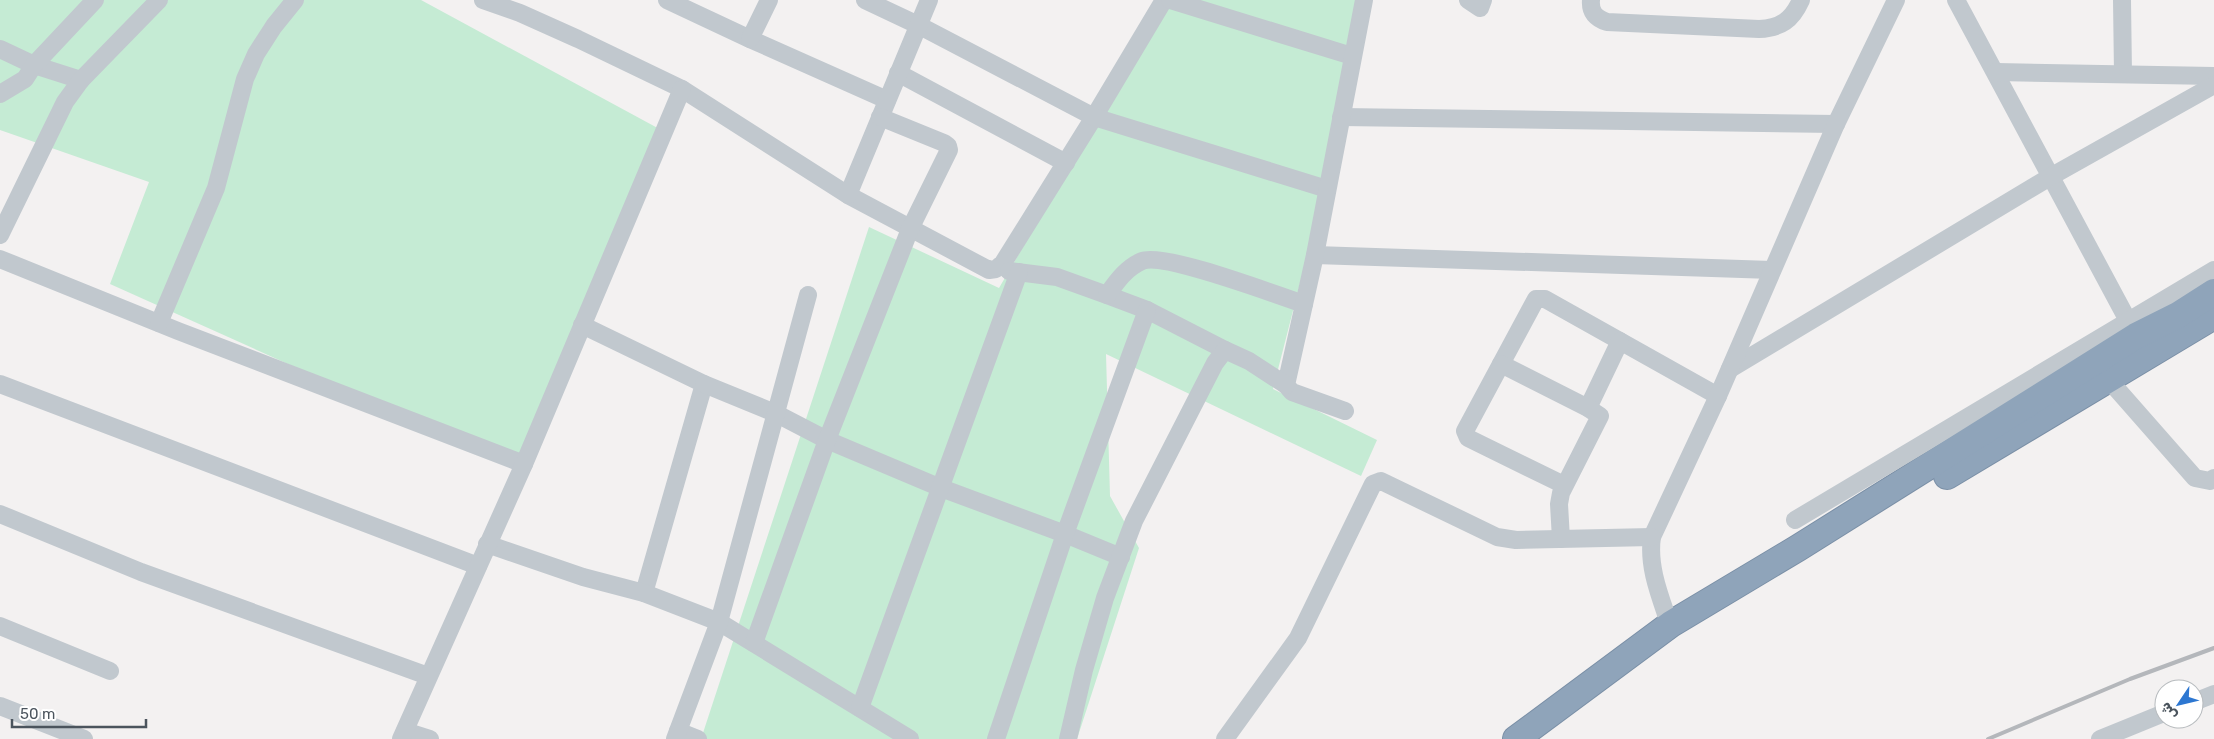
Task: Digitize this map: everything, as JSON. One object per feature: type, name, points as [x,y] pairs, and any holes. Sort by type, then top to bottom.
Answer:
[{"type":"highway","points":[[1516,739],[1671,624],[1806,543],[2132,329],[2178,315],[2214,292]]},
{"type":"highway","points":[[1542,739],[1681,639],[1843,538],[2214,316]]},
{"type":"street","points":[[0,94],[20,83],[34,65],[95,0]]},
{"type":"street","points":[[159,324],[216,188],[246,79],[256,54],[269,33],[295,0]]},
{"type":"street","points":[[483,0],[528,17],[682,89],[848,195],[989,270],[996,269],[1057,277],[1147,310],[1249,361],[1286,385],[1292,392],[1345,412]]},
{"type":"street","points":[[667,0],[887,100]]},
{"type":"street","points":[[750,39],[769,0]]},
{"type":"street","points":[[865,0],[920,26],[1094,118],[1327,189]]},
{"type":"street","points":[[848,195],[898,73],[920,26],[929,0]]},
{"type":"street","points":[[996,269],[1003,263],[1066,163],[1164,0]]},
{"type":"street","points":[[1170,0],[1352,56]]},
{"type":"street","points":[[1286,385],[1315,255],[1364,0]]},
{"type":"street","points":[[1468,0],[1480,8],[1483,0]]},
{"type":"street","points":[[1590,0],[1593,14],[1606,22],[1759,29],[1777,27],[1790,20],[1801,0]]},
{"type":"street","points":[[1671,624],[1667,617],[1652,564],[1650,550],[1652,537],[1718,396],[1836,124],[1896,0]]},
{"type":"street","points":[[1956,0],[2132,329]]},
{"type":"street","points":[[2122,0],[2122,74]]},
{"type":"street","points":[[0,235],[58,114],[81,80],[148,3]]},
{"type":"street","points":[[0,49],[34,65],[81,80]]},
{"type":"street","points":[[1996,72],[2214,76]]},
{"type":"street","points":[[898,73],[1066,163]]},
{"type":"street","points":[[1730,369],[2050,177],[2214,84]]},
{"type":"street","points":[[430,739],[403,735],[524,464],[682,89]]},
{"type":"street","points":[[754,643],[827,440],[910,229],[948,150],[948,146],[880,117]]},
{"type":"street","points":[[1341,117],[1836,124]]},
{"type":"street","points":[[1315,255],[1772,270]]},
{"type":"street","points":[[0,259],[159,324],[524,464]]},
{"type":"street","points":[[1107,295],[1123,272],[1144,260],[1164,260],[1174,261],[1304,304]]},
{"type":"street","points":[[1795,520],[2132,329],[2214,270]]},
{"type":"street","points":[[860,708],[1019,272]]},
{"type":"street","points":[[698,739],[677,735],[719,622],[808,295]]},
{"type":"street","points":[[1564,485],[1468,438],[1465,431],[1539,298],[1548,300],[1718,396]]},
{"type":"street","points":[[996,739],[1065,534],[1147,310]]},
{"type":"street","points":[[582,325],[704,384],[775,413],[827,440],[941,488],[1121,557]]},
{"type":"street","points":[[1588,408],[1620,341]]},
{"type":"street","points":[[1068,739],[1084,670],[1105,598],[1134,521],[1209,372],[1226,350]]},
{"type":"street","points":[[1501,364],[1588,408],[1600,418],[1564,485],[1559,504],[1561,539]]},
{"type":"street","points":[[2108,379],[2195,478],[2210,481],[2214,478]]},
{"type":"street","points":[[0,384],[478,566]]},
{"type":"street","points":[[644,593],[704,384]]},
{"type":"street","points":[[1225,739],[1298,638],[1374,482],[1381,481],[1497,537],[1516,540],[1652,537]]},
{"type":"street","points":[[0,514],[141,572],[428,676]]},
{"type":"street","points":[[487,544],[583,577],[644,593],[719,622],[910,739]]},
{"type":"street","points":[[0,626],[110,671]]},
{"type":"street","points":[[0,706],[84,739]]},
{"type":"street","points":[[2100,739],[2154,717]]},
{"type":"green space","points":[[0,0],[421,0],[665,132],[515,466],[110,284],[149,182],[0,130]]},
{"type":"green space","points":[[1167,0],[1357,0],[1308,252],[1273,389],[1377,440],[1361,476],[1106,354],[1110,496],[1139,548],[1077,739],[701,739],[869,227],[999,288]]},
{"type":"railway","points":[[1988,739],[2130,679],[2214,648]]}]
